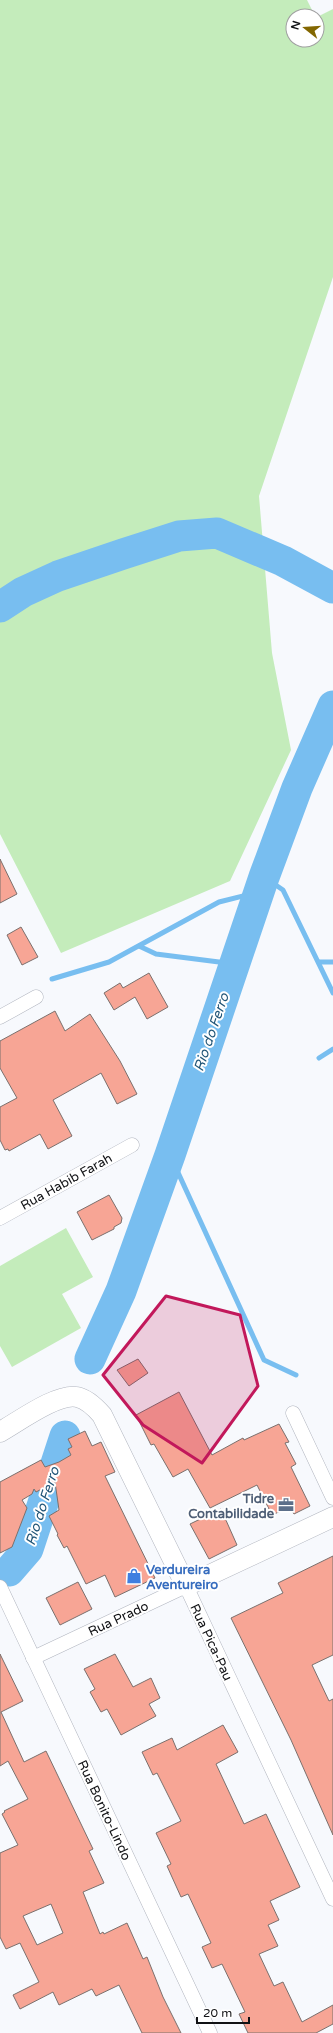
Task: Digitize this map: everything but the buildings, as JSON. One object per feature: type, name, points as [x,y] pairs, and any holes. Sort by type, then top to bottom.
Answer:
[{"type":"street","points":[[0,1017],[36,997]]},
{"type":"street","name":"Rua Habib Farah","points":[[0,1218],[132,1145]]},
{"type":"street","name":"Rua Pica-Pau","points":[[0,1432],[62,1398],[77,1397],[87,1401],[102,1415],[186,1586],[333,1898]]},
{"type":"street","points":[[293,1413],[333,1498]]},
{"type":"street","name":"Rua Prado","points":[[34,1658],[333,1517]]},
{"type":"street","name":"Rua Bonito-Lindo","points":[[0,1587],[210,2033]]},
{"type":"highlighted area","points":[[166,1296],[240,1315],[258,1386],[202,1463],[143,1425],[103,1375]]},
{"type":"green space","points":[[0,0],[307,0],[311,8],[285,8],[285,48],[325,48],[325,13],[333,9],[333,277],[259,496],[272,653],[291,750],[230,881],[61,953],[0,834]]},
{"type":"green space","points":[[66,1228],[93,1277],[62,1294],[81,1328],[12,1367],[0,1346],[0,1266]]},
{"type":"waterway","points":[[0,607],[23,592],[58,576],[179,536],[217,533],[283,561],[333,588]]},
{"type":"waterway","name":"Rio do Ferro","points":[[90,1359],[121,1291],[170,1155],[264,877],[297,788],[333,706]]},
{"type":"waterway","points":[[264,877],[283,890],[333,993]]},
{"type":"waterway","points":[[52,979],[109,962],[219,902],[259,892]]},
{"type":"waterway","points":[[139,946],[156,954],[219,962],[234,966]]},
{"type":"waterway","points":[[319,962],[333,962]]},
{"type":"waterway","points":[[319,1058],[333,1049]]},
{"type":"waterway","points":[[170,1155],[264,1360],[296,1375]]},
{"type":"waterway","name":"Rio do Ferro","points":[[9,1571],[28,1549],[65,1436]]},
{"type":"place","name":"Tidre Contabilidade","points":[[286,1505]]},
{"type":"place","name":"Verdureira Aventureiro","points":[[134,1576]]}]
